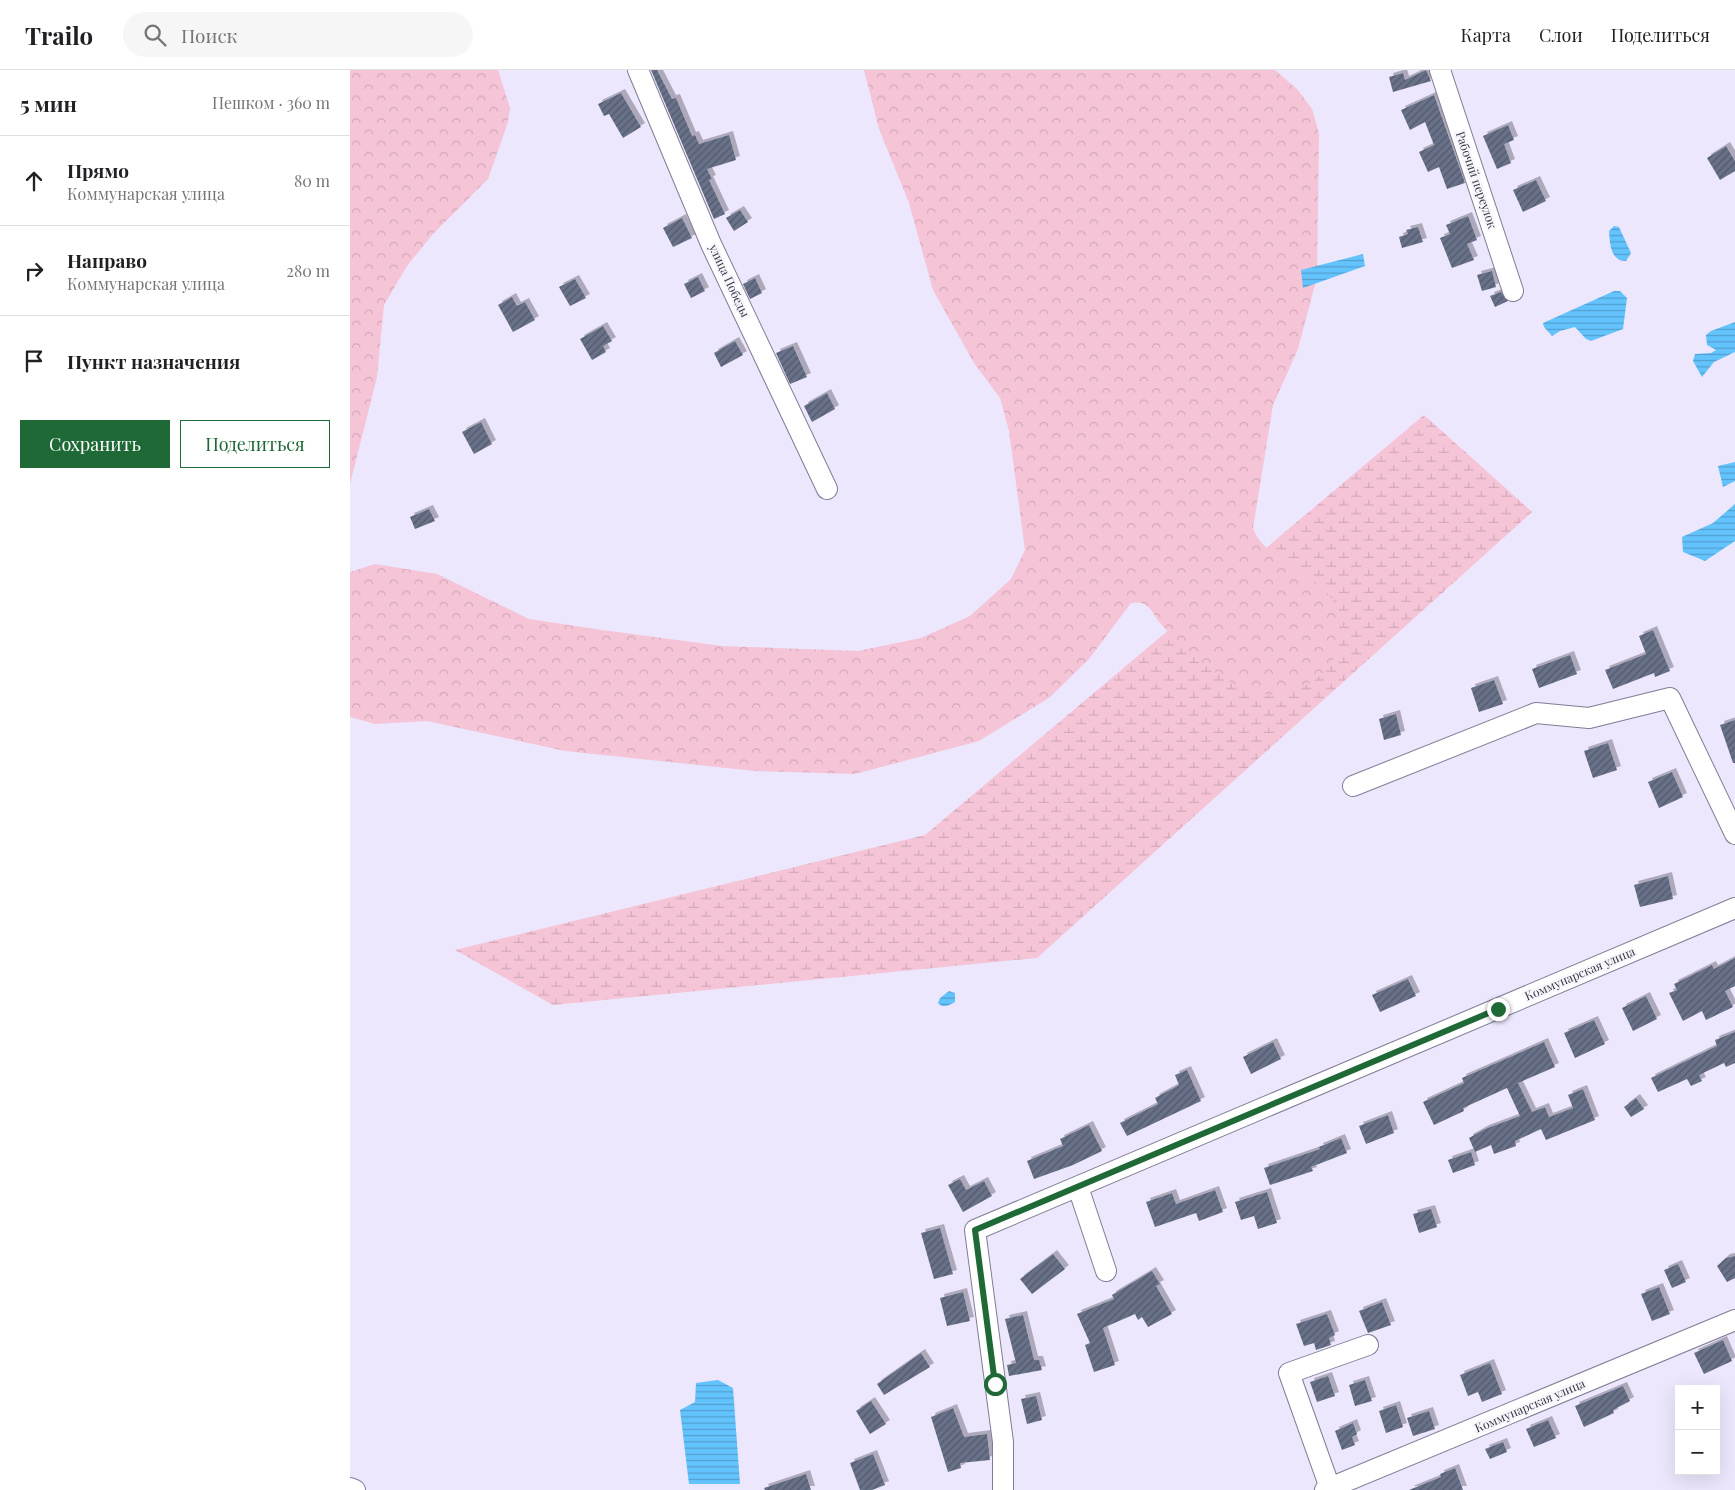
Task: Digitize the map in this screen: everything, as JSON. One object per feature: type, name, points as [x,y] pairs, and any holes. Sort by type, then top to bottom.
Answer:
[{"type":"street","name":"улица Победы","points":[[638,70],[711,244],[827,489]]},
{"type":"street","name":"Рабочий переулок","points":[[1440,70],[1513,291]]},
{"type":"street","points":[[1353,786],[1536,713],[1589,718],[1670,698],[1735,834]]},
{"type":"street","name":"Коммунарская улица","points":[[1003,1490],[1002,1442],[975,1230],[1735,908]]},
{"type":"street","points":[[1078,1187],[1106,1272]]},
{"type":"street","name":"Коммунарская улица","points":[[1328,1489],[1735,1320]]},
{"type":"street","points":[[1328,1489],[1289,1373],[1368,1345]]},
{"type":"street","points":[[350,1488],[355,1490]]},
{"type":"green space","points":[[350,70],[498,70],[510,108],[508,122],[488,179],[432,235],[407,266],[384,305],[377,377],[350,484]]},
{"type":"green space","points":[[864,70],[1275,70],[1298,90],[1312,109],[1319,133],[1317,277],[1298,349],[1273,405],[1253,528],[1262,543],[1324,590],[1336,605],[1341,624],[1338,648],[1327,669],[1308,684],[1294,691],[1276,695],[1258,693],[1239,686],[1203,664],[1172,636],[1148,607],[1137,602],[1131,603],[1089,659],[1049,698],[979,741],[855,774],[755,771],[565,751],[427,721],[375,724],[350,717],[350,572],[375,564],[437,574],[529,619],[722,646],[858,651],[921,638],[970,616],[1011,579],[1025,550],[1009,431],[1000,398],[974,363],[933,290],[909,203],[879,129]]},
{"type":"green space","points":[[1424,415],[1532,512],[1037,958],[553,1005],[455,950],[925,835]]},
{"type":"water","points":[[1614,226],[1619,227],[1631,253],[1626,261],[1617,258],[1612,250],[1609,231]]},
{"type":"water","points":[[1363,254],[1365,266],[1303,288],[1301,270]]},
{"type":"water","points":[[1614,291],[1620,291],[1627,298],[1623,329],[1591,341],[1586,339],[1575,327],[1560,331],[1552,336],[1544,327],[1543,323]]},
{"type":"water","points":[[1735,322],[1735,352],[1714,362],[1702,377],[1693,361],[1695,354],[1711,353],[1716,350],[1707,345],[1706,335],[1711,331]]},
{"type":"water","points":[[1735,462],[1735,481],[1723,487],[1718,466]]},
{"type":"water","points":[[1735,504],[1735,541],[1705,561],[1683,552],[1682,537],[1713,523]]},
{"type":"water","points":[[949,991],[955,993],[955,1002],[946,1006],[940,1005],[938,1003],[940,998]]},
{"type":"water","points":[[718,1380],[733,1388],[740,1484],[689,1484],[680,1410],[695,1402],[696,1383]]},
{"type":"building","points":[[651,70],[657,70],[672,99],[676,98],[692,136],[695,135],[699,144],[729,135],[736,160],[707,169],[712,179],[709,180],[725,214],[714,219]]},
{"type":"building","points":[[1426,70],[1431,81],[1393,92],[1389,77],[1403,73],[1405,80]]},
{"type":"building","points":[[621,93],[641,127],[623,138],[609,114],[604,116],[598,104]]},
{"type":"building","points":[[1434,95],[1465,183],[1447,189],[1439,167],[1428,172],[1419,152],[1434,145],[1425,122],[1410,130],[1401,110]]},
{"type":"building","points":[[1508,125],[1514,140],[1504,144],[1511,163],[1497,169],[1483,136]]},
{"type":"building","points":[[1726,146],[1735,161],[1735,171],[1720,180],[1707,158]]},
{"type":"building","points":[[1536,180],[1546,201],[1523,212],[1513,190]]},
{"type":"building","points":[[740,210],[748,222],[734,231],[726,218]]},
{"type":"building","points":[[1468,216],[1477,240],[1467,244],[1474,260],[1452,268],[1440,238],[1450,234],[1446,225]]},
{"type":"building","points":[[682,218],[692,238],[673,247],[663,228]]},
{"type":"building","points":[[1418,227],[1423,242],[1402,248],[1399,237],[1408,234],[1406,230]]},
{"type":"building","points":[[1492,271],[1496,287],[1482,291],[1477,275]]},
{"type":"building","points":[[698,277],[705,291],[691,298],[684,284]]},
{"type":"building","points":[[755,278],[762,293],[750,299],[743,284]]},
{"type":"building","points":[[575,279],[586,298],[570,306],[559,287]]},
{"type":"building","points":[[1501,292],[1508,301],[1495,307],[1490,296]]},
{"type":"building","points":[[512,297],[517,306],[525,302],[535,320],[513,332],[498,305]]},
{"type":"building","points":[[603,326],[612,341],[603,346],[606,352],[592,360],[580,339]]},
{"type":"building","points":[[735,341],[743,355],[721,367],[714,353]]},
{"type":"building","points":[[793,346],[807,377],[790,384],[776,353]]},
{"type":"building","points":[[827,393],[835,409],[812,422],[804,406]]},
{"type":"building","points":[[481,422],[492,444],[474,454],[462,432]]},
{"type":"building","points":[[429,509],[435,521],[415,529],[410,517]]},
{"type":"building","points":[[1653,630],[1670,671],[1655,677],[1654,673],[1613,689],[1605,670],[1646,654],[1639,636]]},
{"type":"building","points":[[1570,655],[1577,674],[1539,688],[1532,669]]},
{"type":"building","points":[[1494,680],[1503,704],[1479,712],[1471,688]]},
{"type":"building","points":[[1396,714],[1401,735],[1384,740],[1379,719]]},
{"type":"building","points":[[1735,720],[1735,763],[1733,763],[1720,725]]},
{"type":"building","points":[[1608,743],[1617,770],[1593,778],[1584,751]]},
{"type":"building","points":[[1672,772],[1683,797],[1659,808],[1648,782]]},
{"type":"building","points":[[1668,876],[1673,899],[1640,907],[1634,885]]},
{"type":"building","points":[[1735,958],[1735,986],[1725,991],[1733,1007],[1706,1020],[1702,1011],[1683,1021],[1669,993],[1677,990],[1674,984],[1712,965],[1714,969]]},
{"type":"building","points":[[1408,979],[1416,996],[1380,1012],[1372,995]]},
{"type":"building","points":[[1646,996],[1657,1019],[1633,1031],[1622,1008]]},
{"type":"building","points":[[1594,1020],[1605,1044],[1575,1058],[1564,1033]]},
{"type":"building","points":[[1735,1032],[1735,1063],[1726,1067],[1724,1063],[1699,1075],[1702,1081],[1691,1086],[1687,1079],[1658,1092],[1651,1078],[1717,1046],[1715,1040]]},
{"type":"building","points":[[1273,1042],[1281,1059],[1251,1074],[1243,1057]]},
{"type":"building","points":[[1544,1042],[1555,1067],[1518,1083],[1532,1112],[1545,1107],[1549,1117],[1573,1108],[1568,1095],[1583,1089],[1595,1120],[1546,1140],[1541,1129],[1515,1141],[1516,1146],[1494,1154],[1491,1145],[1475,1152],[1469,1138],[1485,1129],[1520,1116],[1507,1088],[1463,1108],[1464,1111],[1434,1125],[1423,1102],[1464,1083],[1462,1078]]},
{"type":"building","points":[[1187,1070],[1201,1101],[1127,1136],[1120,1123],[1158,1104],[1155,1098],[1179,1085],[1175,1075]]},
{"type":"building","points":[[1636,1098],[1644,1109],[1631,1117],[1624,1107]]},
{"type":"building","points":[[1388,1115],[1394,1133],[1366,1144],[1359,1126]]},
{"type":"building","points":[[1089,1125],[1102,1151],[1073,1165],[1034,1179],[1027,1161],[1063,1146],[1060,1139]]},
{"type":"building","points":[[1341,1138],[1347,1153],[1311,1167],[1313,1171],[1270,1185],[1264,1168],[1320,1149],[1319,1147]]},
{"type":"building","points":[[1471,1152],[1475,1165],[1453,1173],[1448,1160]]},
{"type":"building","points":[[960,1179],[966,1190],[984,1181],[992,1196],[963,1212],[948,1185]]},
{"type":"building","points":[[1215,1190],[1223,1212],[1199,1221],[1196,1213],[1155,1227],[1146,1202],[1172,1193],[1176,1204]]},
{"type":"building","points":[[1267,1192],[1277,1223],[1258,1229],[1254,1216],[1241,1220],[1235,1202]]},
{"type":"building","points":[[1431,1209],[1437,1227],[1419,1233],[1413,1214]]},
{"type":"building","points":[[940,1228],[953,1274],[934,1279],[921,1233]]},
{"type":"building","points":[[1053,1254],[1065,1269],[1032,1294],[1020,1279]]},
{"type":"building","points":[[1735,1256],[1735,1278],[1727,1282],[1717,1266],[1726,1258]]},
{"type":"building","points":[[1678,1264],[1686,1282],[1672,1288],[1664,1270]]},
{"type":"building","points":[[1152,1271],[1160,1284],[1156,1286],[1172,1314],[1148,1327],[1142,1317],[1138,1320],[1135,1314],[1103,1328],[1115,1365],[1094,1372],[1085,1345],[1090,1343],[1077,1314],[1114,1299],[1112,1295]]},
{"type":"building","points":[[1659,1287],[1670,1314],[1652,1321],[1641,1294]]},
{"type":"building","points":[[963,1292],[970,1321],[947,1326],[940,1298]]},
{"type":"building","points":[[1382,1302],[1391,1325],[1368,1333],[1359,1311]]},
{"type":"building","points":[[1327,1314],[1335,1335],[1329,1338],[1331,1345],[1316,1350],[1314,1343],[1304,1346],[1296,1324]]},
{"type":"building","points":[[1023,1315],[1034,1360],[1039,1360],[1042,1370],[1009,1376],[1007,1365],[1016,1363],[1005,1319]]},
{"type":"building","points":[[1723,1340],[1732,1361],[1704,1374],[1694,1353]]},
{"type":"building","points":[[921,1353],[930,1367],[884,1395],[877,1384]]},
{"type":"building","points":[[1490,1363],[1502,1394],[1482,1402],[1478,1392],[1468,1396],[1460,1375]]},
{"type":"building","points":[[1328,1376],[1335,1396],[1317,1402],[1310,1382]]},
{"type":"building","points":[[1365,1380],[1372,1401],[1355,1406],[1349,1385]]},
{"type":"building","points":[[1623,1386],[1630,1401],[1613,1410],[1614,1413],[1584,1427],[1575,1406]]},
{"type":"building","points":[[1036,1396],[1042,1420],[1027,1424],[1021,1399]]},
{"type":"building","points":[[871,1401],[886,1424],[870,1434],[856,1411]]},
{"type":"building","points":[[1396,1405],[1403,1427],[1386,1433],[1379,1411]]},
{"type":"building","points":[[953,1408],[964,1437],[987,1434],[990,1460],[960,1463],[961,1468],[948,1472],[931,1417]]},
{"type":"building","points":[[1429,1411],[1435,1429],[1413,1436],[1407,1418]]},
{"type":"building","points":[[1548,1420],[1556,1438],[1534,1447],[1526,1429]]},
{"type":"building","points":[[1353,1423],[1357,1434],[1352,1437],[1355,1445],[1342,1450],[1335,1431]]},
{"type":"building","points":[[1503,1442],[1507,1452],[1490,1459],[1485,1449]]},
{"type":"building","points":[[873,1454],[885,1485],[872,1490],[860,1490],[850,1463]]},
{"type":"building","points":[[1455,1468],[1463,1490],[1409,1490],[1441,1477],[1440,1474]]},
{"type":"building","points":[[806,1474],[811,1490],[765,1490],[764,1488]]},
{"type":"route","points":[[995,1384],[975,1230],[1498,1009]]}]
